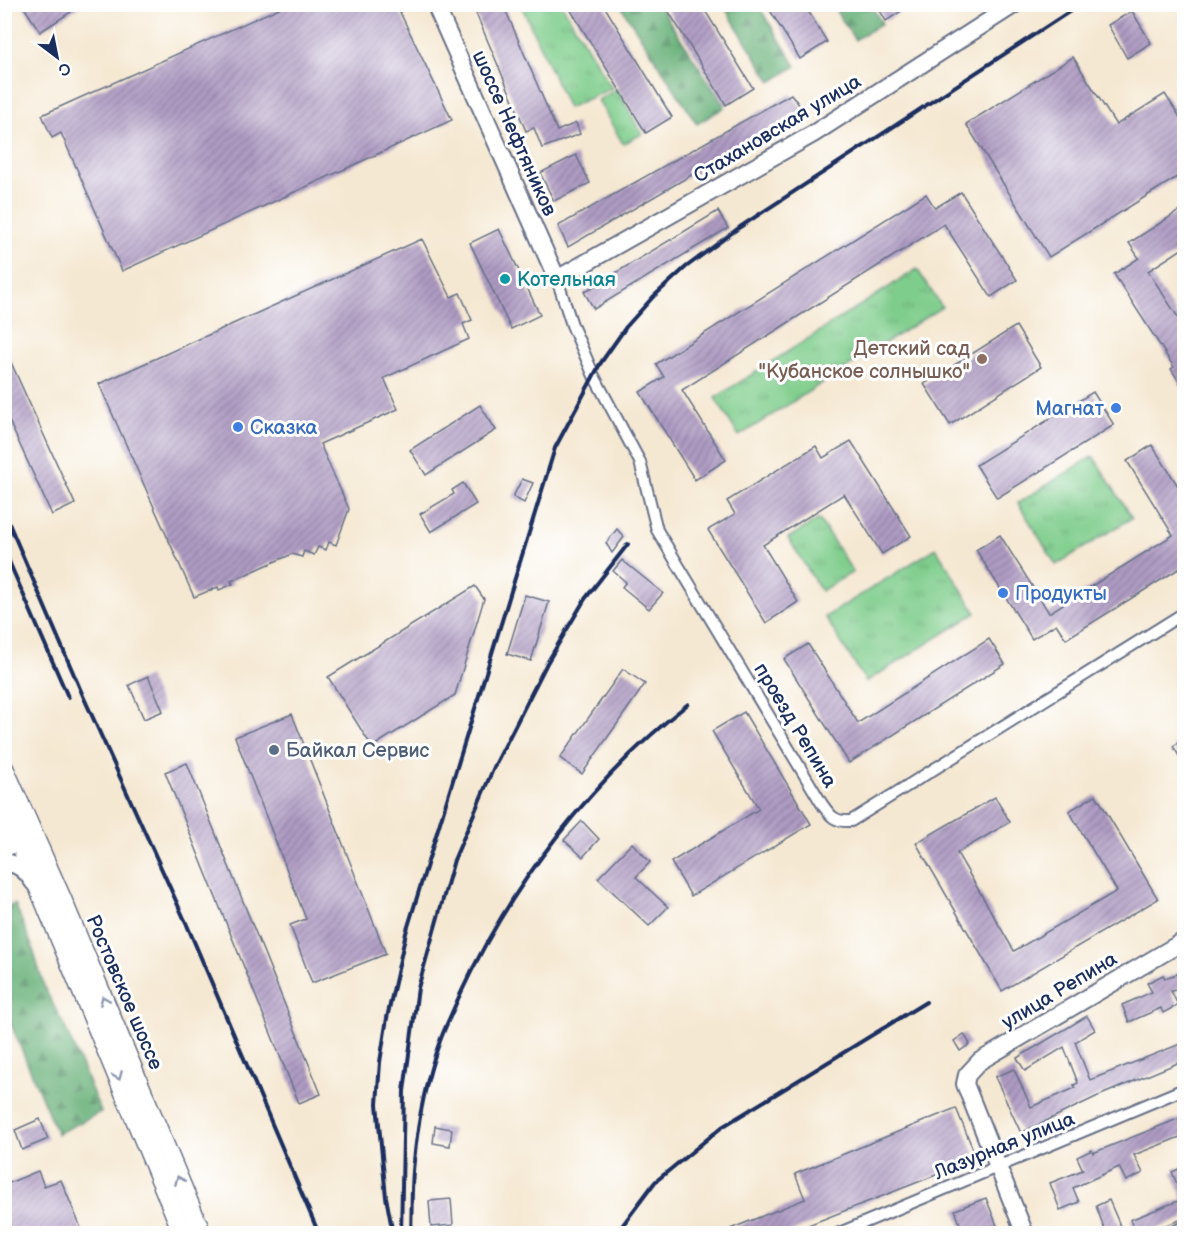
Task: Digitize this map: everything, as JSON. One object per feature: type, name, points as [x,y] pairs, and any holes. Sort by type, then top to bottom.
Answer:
[{"type":"main road","name":"Ростовское шоссе","points":[[4,768],[19,841],[202,1233]]},
{"type":"main road","name":"Ростовское шоссе","points":[[4,805],[183,1233]]},
{"type":"street","name":"шоссе Нефтяников","points":[[435,4],[557,279]]},
{"type":"street","name":"Стахановская улица","points":[[557,279],[813,134],[1015,4]]},
{"type":"street","name":"проезд Репина","points":[[557,279],[572,325],[594,376],[640,462],[657,530],[832,818],[841,822],[851,820],[1185,613]]},
{"type":"street","points":[[4,862],[23,868],[47,905]]},
{"type":"street","name":"улица Репина","points":[[998,1167],[965,1084],[967,1075],[980,1061],[1185,940]]},
{"type":"street","name":"Лазурная улица","points":[[837,1233],[1185,1089]]},
{"type":"street","points":[[998,1167],[1025,1233]]},
{"type":"green space","points":[[521,5],[562,5],[612,88],[568,108]]},
{"type":"green space","points":[[620,5],[659,5],[725,107],[697,124]]},
{"type":"green space","points":[[723,5],[758,5],[796,66],[771,82]]},
{"type":"green space","points":[[832,5],[871,5],[882,23],[855,40]]},
{"type":"green space","points":[[617,89],[642,134],[623,144],[598,100]]},
{"type":"green space","points":[[917,269],[942,307],[739,436],[715,398]]},
{"type":"green space","points":[[1093,456],[1132,518],[1056,565],[1018,503]]},
{"type":"green space","points":[[819,519],[853,572],[821,591],[788,538]]},
{"type":"green space","points":[[936,548],[976,613],[866,682],[825,617]]},
{"type":"green space","points":[[15,904],[32,946],[45,989],[65,1027],[101,1112],[57,1134],[5,1010],[5,907]]},
{"type":"building","points":[[22,4],[83,4],[40,32]]},
{"type":"building","points":[[288,4],[396,4],[452,120],[122,271],[61,133],[52,138],[42,115]]},
{"type":"building","points":[[472,4],[503,4],[557,131],[576,123],[580,134],[542,148],[534,128],[526,131]]},
{"type":"building","points":[[567,4],[603,4],[672,117],[646,133]]},
{"type":"building","points":[[664,4],[701,4],[753,88],[726,105]]},
{"type":"building","points":[[766,4],[804,4],[827,42],[800,59]]},
{"type":"building","points":[[876,4],[912,4],[886,21]]},
{"type":"building","points":[[1132,11],[1151,43],[1127,58],[1108,25]]},
{"type":"building","points":[[1073,57],[1116,125],[1165,94],[1185,125],[1185,172],[1049,257],[966,124]]},
{"type":"building","points":[[791,94],[803,110],[568,247],[558,226]]},
{"type":"building","points":[[576,155],[590,183],[554,201],[540,173]]},
{"type":"building","points":[[961,192],[1017,280],[991,297],[944,224],[682,390],[726,460],[695,480],[640,392],[664,377],[656,364],[926,194],[935,208]]},
{"type":"building","points":[[1185,207],[1185,247],[1148,271],[1185,328],[1185,391],[1171,369],[1174,367],[1114,274],[1139,258],[1129,243]]},
{"type":"building","points":[[718,211],[728,228],[594,309],[584,292]]},
{"type":"building","name":"Котельная","points":[[499,229],[540,315],[511,329],[470,243]]},
{"type":"building","name":"Сказка","points":[[422,239],[451,297],[460,293],[472,320],[463,324],[469,339],[384,378],[398,409],[320,444],[349,509],[336,545],[329,542],[326,550],[318,547],[314,555],[304,551],[302,557],[292,554],[231,581],[233,584],[219,590],[218,587],[194,597],[99,384]]},
{"type":"building","points":[[1016,326],[1041,367],[950,425],[924,384]]},
{"type":"building","points":[[4,347],[75,504],[52,515],[4,410]]},
{"type":"building","points":[[1093,392],[1114,425],[997,498],[976,465]]},
{"type":"building","points":[[480,405],[496,430],[426,475],[410,450]]},
{"type":"building","points":[[851,441],[911,536],[882,554],[844,494],[763,545],[798,602],[766,623],[708,530],[735,514],[727,501],[816,446],[823,458]]},
{"type":"building","points":[[1152,445],[1185,497],[1185,565],[1066,639],[1056,624],[1032,639],[976,550],[1000,535],[1049,613],[1173,535],[1127,461]]},
{"type":"building","points":[[522,479],[533,483],[524,503],[513,497]]},
{"type":"building","points":[[463,483],[476,504],[431,532],[420,514],[454,494],[452,490]]},
{"type":"building","points":[[617,529],[624,537],[612,553],[606,543]]},
{"type":"building","points":[[622,560],[663,593],[649,609],[622,587],[626,582],[613,571]]},
{"type":"building","points":[[475,586],[484,599],[455,695],[372,747],[328,677]]},
{"type":"building","points":[[525,595],[549,602],[531,661],[507,654]]},
{"type":"building","points":[[989,639],[1005,664],[849,763],[784,659],[808,644],[858,723]]},
{"type":"building","points":[[623,669],[645,684],[582,774],[560,758]]},
{"type":"building","points":[[148,676],[163,711],[144,719],[129,685]]},
{"type":"building","points":[[744,712],[811,824],[691,896],[671,862],[759,809],[712,731]]},
{"type":"building","points":[[292,714],[386,954],[312,983],[290,925],[306,919],[235,737]]},
{"type":"building","points":[[1185,739],[1185,766],[1173,746]]},
{"type":"building","points":[[187,763],[321,1094],[299,1103],[165,772]]},
{"type":"building","points":[[1096,795],[1158,899],[1002,991],[916,843],[995,797],[1010,822],[957,853],[1014,951],[1117,891],[1069,811]]},
{"type":"building","points":[[582,821],[599,839],[583,857],[564,840]]},
{"type":"building","points":[[632,843],[650,862],[636,877],[668,907],[649,926],[598,878]]},
{"type":"building","points":[[1185,971],[1185,988],[1171,991],[1178,1005],[1163,1013],[1161,1008],[1129,1022],[1122,1005],[1152,992],[1147,983],[1163,975],[1165,978]]},
{"type":"building","points":[[1087,1016],[1095,1030],[1075,1042],[1090,1080],[1185,1042],[1185,1060],[1096,1097],[1021,1133],[995,1077],[1014,1069],[1031,1107],[1075,1088],[1074,1085],[1078,1083],[1064,1047],[1025,1071],[1017,1058]]},
{"type":"building","points":[[964,1034],[970,1044],[960,1051],[954,1041]]},
{"type":"building","points":[[956,1108],[977,1159],[788,1233],[720,1233],[805,1199],[795,1174]]},
{"type":"building","points":[[1185,1116],[1185,1135],[1134,1155],[1143,1173],[1126,1181],[1119,1167],[1073,1188],[1079,1202],[1060,1210],[1050,1183],[1083,1170],[1077,1157],[1092,1150],[1093,1153]]},
{"type":"building","points":[[40,1119],[48,1139],[22,1150],[15,1130]]},
{"type":"building","points":[[435,1126],[452,1129],[450,1146],[433,1143]]},
{"type":"building","points":[[1185,1166],[1185,1218],[1145,1233],[1136,1233],[1130,1220],[1183,1199],[1172,1172]]},
{"type":"building","points":[[38,1171],[44,1186],[61,1180],[83,1233],[26,1233],[24,1228],[4,1233],[4,1185]]},
{"type":"building","points":[[986,1198],[1000,1233],[963,1233],[955,1210]]},
{"type":"building","points":[[451,1199],[453,1225],[431,1227],[429,1201]]},
{"type":"building","points":[[1109,1200],[1122,1230],[1115,1233],[1106,1233],[1096,1206]]},
{"type":"railway","points":[[393,1234],[386,1197],[377,1104],[380,1062],[387,1018],[406,933],[555,448],[600,364],[626,327],[653,297],[686,267],[740,227],[1081,4]]},
{"type":"railway","points":[[4,512],[84,698],[187,925],[319,1234]]},
{"type":"railway","points":[[401,1234],[404,1091],[418,988],[454,860],[494,767],[547,663],[585,599],[628,544]]},
{"type":"railway","points":[[4,550],[68,697]]},
{"type":"railway","points":[[411,1234],[413,1170],[423,1100],[444,1030],[479,957],[528,876],[586,801],[652,734],[688,704]]},
{"type":"railway","points":[[616,1234],[655,1182],[722,1127],[926,1002]]},
{"type":"place","name":"Котельная","points":[[505,279]]},
{"type":"place","name":"Детский сад \"Кубанское солнышко\"","points":[[982,359]]},
{"type":"place","name":"Магнат","points":[[1116,408]]},
{"type":"place","name":"Сказка","points":[[238,427]]},
{"type":"place","name":"Продукты","points":[[1003,593]]},
{"type":"place","name":"Байкал Сервис","points":[[274,750]]}]
